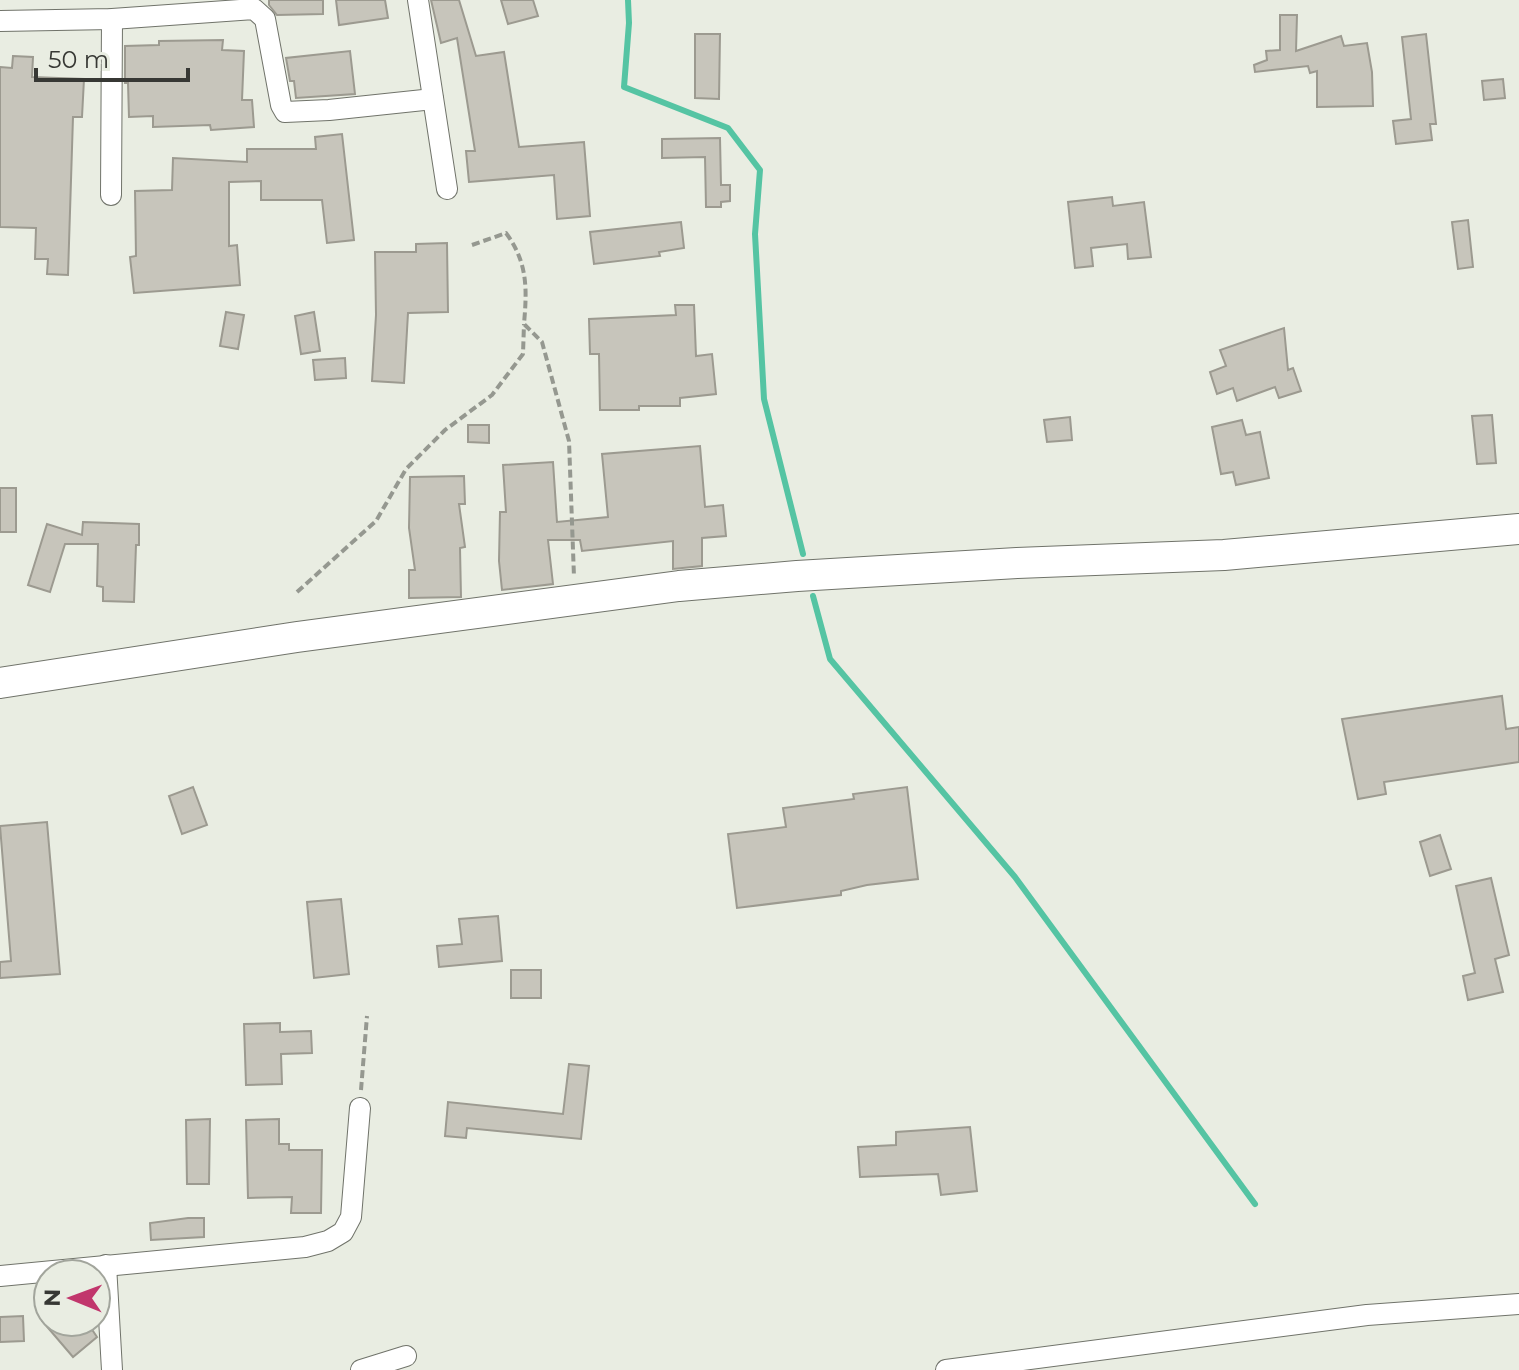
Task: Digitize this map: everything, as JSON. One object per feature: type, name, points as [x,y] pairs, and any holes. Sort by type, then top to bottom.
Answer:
[{"type":"street","points":[[418,0],[447,189]]},
{"type":"street","points":[[0,21],[112,19],[245,9],[261,13],[265,19],[281,105],[285,112],[433,99]]},
{"type":"street","points":[[111,195],[112,19]]},
{"type":"street","points":[[0,683],[297,637],[740,580],[1017,563],[1224,555],[1519,529]]},
{"type":"street","points":[[112,1265],[272,1252],[328,1241],[343,1232],[351,1217],[360,1108]]},
{"type":"street","points":[[0,1276],[32,1273]]},
{"type":"street","points":[[946,1370],[1367,1315],[1519,1304]]},
{"type":"street","points":[[110,1338],[112,1370]]},
{"type":"street","points":[[361,1370],[406,1356]]},
{"type":"path","points":[[297,592],[376,521],[406,469],[445,430],[492,395],[523,354],[527,287],[517,249],[506,233],[472,245]]},
{"type":"path","points":[[524,324],[542,342],[569,441],[575,599]]},
{"type":"path","points":[[360,1108],[367,1016]]},
{"type":"building","points":[[269,0],[323,0],[323,14],[277,15]]},
{"type":"building","points":[[336,0],[385,0],[388,18],[339,25]]},
{"type":"building","points":[[431,0],[459,0],[476,56],[504,52],[519,147],[584,142],[590,216],[557,219],[554,175],[469,182],[466,151],[475,151],[457,38],[441,43]]},
{"type":"building","points":[[501,0],[533,0],[538,16],[508,24]]},
{"type":"building","points":[[1280,15],[1297,15],[1296,51],[1341,36],[1344,46],[1367,43],[1373,106],[1317,107],[1317,71],[1310,73],[1308,66],[1255,72],[1254,65],[1267,60],[1266,51],[1280,50]]},
{"type":"building","points":[[695,34],[720,34],[719,99],[695,98]]},
{"type":"building","points":[[1426,34],[1436,124],[1430,124],[1432,140],[1396,144],[1393,121],[1411,119],[1402,37]]},
{"type":"building","points":[[223,40],[222,50],[244,51],[242,100],[252,100],[254,127],[211,130],[210,125],[153,127],[153,116],[129,117],[125,46],[159,45],[159,41]]},
{"type":"building","points":[[350,51],[355,94],[296,98],[286,58]]},
{"type":"building","points":[[13,56],[33,57],[32,77],[84,79],[82,117],[73,117],[68,275],[47,274],[48,259],[35,259],[36,228],[0,227],[0,67],[12,68]]},
{"type":"building","points":[[1503,79],[1505,98],[1484,100],[1482,81]]},
{"type":"building","points":[[342,134],[354,240],[327,243],[322,200],[261,200],[261,181],[229,182],[229,246],[237,245],[240,285],[134,293],[130,257],[136,256],[135,191],[172,190],[173,158],[247,162],[247,149],[316,149],[315,137]]},
{"type":"building","points":[[720,138],[721,185],[730,185],[730,201],[721,202],[721,207],[706,207],[705,157],[662,158],[662,139]]},
{"type":"building","points":[[1112,197],[1113,206],[1144,202],[1151,257],[1128,259],[1127,244],[1091,248],[1093,266],[1075,268],[1068,202]]},
{"type":"building","points":[[1468,220],[1473,267],[1458,269],[1452,222]]},
{"type":"building","points":[[681,222],[684,248],[659,252],[660,256],[594,264],[590,232]]},
{"type":"building","points":[[447,243],[448,312],[408,313],[404,383],[372,381],[376,315],[375,252],[416,252],[416,244]]},
{"type":"building","points":[[675,305],[694,305],[696,356],[712,354],[716,394],[680,398],[680,406],[600,410],[599,354],[590,354],[589,319],[676,315]]},
{"type":"building","points":[[226,312],[244,315],[238,349],[220,346]]},
{"type":"building","points":[[314,312],[320,351],[301,354],[295,316]]},
{"type":"building","points":[[1284,328],[1288,370],[1293,368],[1301,391],[1279,398],[1275,387],[1237,401],[1233,388],[1217,394],[1210,372],[1226,366],[1220,350]]},
{"type":"building","points":[[345,358],[346,378],[315,380],[313,360]]},
{"type":"building","points":[[1492,415],[1496,463],[1477,464],[1472,416]]},
{"type":"building","points":[[1070,417],[1072,440],[1047,442],[1044,420]]},
{"type":"building","points":[[1242,420],[1246,435],[1260,432],[1269,478],[1236,485],[1233,472],[1221,474],[1212,427]]},
{"type":"building","points":[[468,425],[489,425],[489,443],[468,442]]},
{"type":"building","points":[[700,446],[705,507],[723,505],[726,536],[702,538],[702,566],[673,569],[673,541],[582,551],[580,540],[548,540],[553,584],[502,590],[500,512],[506,512],[503,465],[553,462],[557,522],[608,517],[602,454]]},
{"type":"building","points":[[464,476],[465,504],[459,504],[465,547],[460,548],[461,597],[409,598],[409,570],[415,570],[409,528],[410,477]]},
{"type":"building","points":[[0,488],[16,488],[16,532],[0,532]]},
{"type":"building","points":[[83,522],[139,524],[134,602],[103,601],[103,587],[97,586],[98,544],[65,544],[50,592],[28,585],[47,524],[82,535]]},
{"type":"building","points":[[1502,696],[1506,729],[1519,727],[1519,762],[1384,782],[1386,794],[1358,799],[1342,719]]},
{"type":"building","points":[[193,787],[207,825],[182,834],[169,796]]},
{"type":"building","points":[[907,787],[918,879],[867,885],[841,891],[841,895],[737,908],[728,834],[786,827],[783,808],[854,799],[853,794]]},
{"type":"building","points":[[47,822],[60,974],[0,978],[0,962],[11,961],[0,826]]},
{"type":"building","points":[[1440,835],[1451,869],[1430,876],[1420,842]]},
{"type":"building","points":[[1491,878],[1509,955],[1495,959],[1503,992],[1468,1000],[1463,976],[1475,973],[1456,886]]},
{"type":"building","points":[[341,899],[349,974],[314,978],[307,902]]},
{"type":"building","points":[[498,916],[502,961],[439,967],[437,946],[462,944],[459,919]]},
{"type":"building","points":[[511,970],[541,970],[541,998],[511,998]]},
{"type":"building","points":[[280,1023],[280,1032],[311,1031],[312,1053],[281,1054],[282,1084],[246,1085],[244,1024]]},
{"type":"building","points":[[569,1064],[589,1066],[581,1139],[467,1128],[466,1138],[445,1136],[448,1102],[563,1114]]},
{"type":"building","points":[[210,1119],[209,1184],[187,1184],[186,1120]]},
{"type":"building","points":[[279,1119],[279,1144],[289,1144],[289,1150],[322,1150],[321,1213],[291,1213],[292,1197],[248,1198],[246,1120]]},
{"type":"building","points":[[970,1127],[977,1191],[941,1195],[938,1174],[860,1177],[858,1147],[896,1145],[896,1132]]},
{"type":"building","points":[[204,1218],[204,1237],[151,1240],[150,1223]]},
{"type":"building","points":[[23,1316],[24,1341],[0,1342],[0,1317]]},
{"type":"building","points":[[57,1338],[96,1338],[73,1357]]},
{"type":"waterway","points":[[628,0],[624,87],[728,128],[760,170],[755,234],[764,399],[803,554]]},
{"type":"waterway","points":[[813,596],[830,659],[1015,877],[1255,1204]]}]
